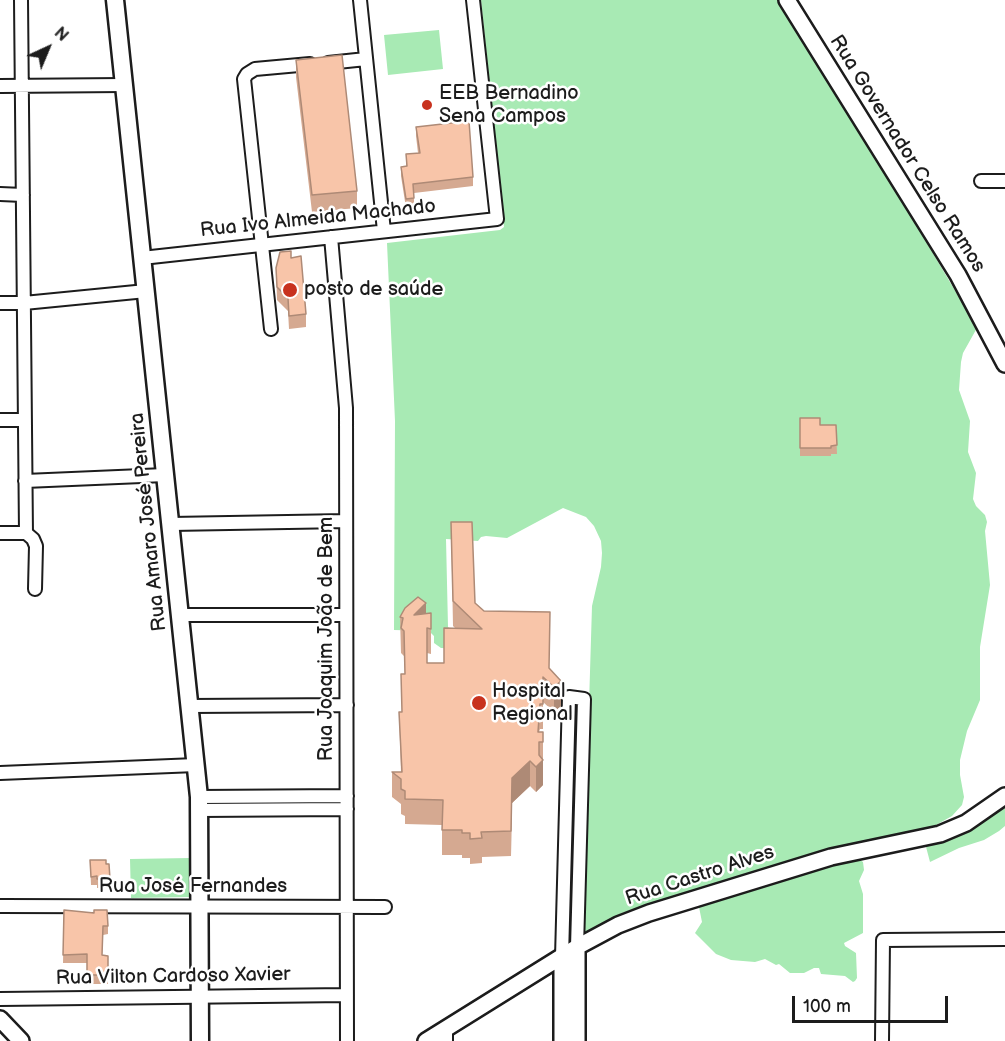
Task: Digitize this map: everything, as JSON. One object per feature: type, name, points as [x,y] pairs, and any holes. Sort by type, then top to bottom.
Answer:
[{"type":"main road","name":"Rua Amaro José Pereira","points":[[115,0],[196,765],[199,803],[200,1041]]},
{"type":"street","points":[[21,0],[26,533]]},
{"type":"street","points":[[360,0],[384,231]]},
{"type":"street","name":"Rua Ivo Almeida Machado","points":[[142,258],[497,219],[473,0]]},
{"type":"street","name":"Rua Governador Celso Ramos","points":[[787,0],[958,275],[1005,364]]},
{"type":"street","points":[[271,329],[243,84],[247,74],[255,69],[366,59]]},
{"type":"street","points":[[0,86],[124,85]]},
{"type":"street","points":[[981,181],[1005,181]]},
{"type":"street","points":[[0,195],[23,195]]},
{"type":"street","name":"Rua Joaquim João de Bem","points":[[331,237],[345,382],[347,1041]]},
{"type":"street","points":[[0,303],[24,303],[146,291]]},
{"type":"street","points":[[0,420],[25,420]]},
{"type":"street","points":[[25,481],[165,475]]},
{"type":"street","points":[[171,524],[346,521]]},
{"type":"street","points":[[0,533],[26,533],[33,539],[36,546],[35,589]]},
{"type":"street","points":[[180,615],[346,615]]},
{"type":"street","points":[[562,1041],[569,697],[584,699],[577,947],[577,1041]]},
{"type":"street","points":[[190,706],[346,705]]},
{"type":"street","points":[[0,773],[196,765]]},
{"type":"street","points":[[199,803],[347,796]]},
{"type":"street","name":"Rua Castro Alves","points":[[426,1041],[446,1035],[577,947],[618,925],[853,851],[940,834],[966,823],[1005,796]]},
{"type":"street","points":[[199,803],[347,809]]},
{"type":"street","name":"Rua José Fernandes","points":[[0,906],[385,907]]},
{"type":"street","points":[[882,1041],[884,940],[1005,939]]},
{"type":"street","name":"Rua Vilton Cardoso Xavier","points":[[0,999],[347,995]]},
{"type":"street","points":[[0,1019],[21,1041]]},
{"type":"green space","points":[[481,0],[781,0],[821,63],[977,328],[963,353],[959,390],[970,421],[968,452],[976,473],[973,499],[985,515],[987,522],[985,531],[990,585],[980,647],[980,700],[967,731],[960,760],[964,797],[962,805],[952,816],[922,831],[840,847],[622,913],[582,935],[592,606],[602,553],[601,541],[594,526],[586,517],[563,508],[507,538],[486,536],[481,537],[478,541],[446,539],[448,627],[468,646],[466,649],[441,648],[434,643],[434,636],[429,631],[394,630],[395,421],[387,243],[500,230],[504,227]]},
{"type":"green space","points":[[439,30],[443,69],[388,75],[384,35]]},
{"type":"green space","points":[[1005,802],[1005,826],[999,831],[984,840],[959,848],[930,862],[925,843]]},
{"type":"green space","points":[[856,857],[863,862],[864,870],[859,881],[863,894],[863,933],[844,943],[856,953],[857,978],[853,982],[845,976],[821,974],[819,968],[804,973],[790,973],[779,964],[776,965],[765,959],[755,962],[731,960],[716,954],[695,933],[702,922],[700,904]]},
{"type":"green space","points":[[190,858],[191,897],[131,898],[130,859]]},
{"type":"building","points":[[342,55],[357,191],[312,195],[296,60]]},
{"type":"building","points":[[469,121],[473,177],[413,184],[414,198],[406,199],[401,167],[407,166],[406,154],[420,153],[416,127]]},
{"type":"building","name":"posto de saúde","points":[[291,251],[291,258],[301,256],[306,314],[289,316],[288,298],[277,287],[276,268],[280,252]]},
{"type":"building","points":[[800,418],[820,418],[820,425],[836,425],[837,445],[831,448],[800,448]]},
{"type":"building","name":"Hospital Regional","points":[[451,522],[472,522],[475,603],[484,611],[550,612],[549,668],[561,681],[554,687],[543,677],[543,704],[540,704],[538,732],[543,732],[543,742],[539,742],[539,755],[543,760],[536,767],[530,761],[512,778],[511,831],[481,832],[482,838],[470,839],[470,833],[462,833],[462,830],[442,830],[443,800],[405,799],[405,791],[401,789],[401,779],[392,772],[402,772],[399,712],[402,712],[401,674],[405,674],[404,631],[401,628],[403,618],[400,617],[405,608],[418,597],[426,603],[414,615],[431,613],[431,629],[427,628],[427,663],[444,663],[444,628],[482,629],[453,601]]},
{"type":"building","points":[[90,860],[106,860],[106,864],[109,864],[110,879],[91,877]]},
{"type":"building","points":[[64,910],[94,913],[94,910],[107,910],[108,926],[103,926],[102,955],[108,956],[108,975],[87,975],[87,954],[63,955]]},
{"type":"place","name":"EEB Bernadino Sena Campos","points":[[427,105]]},
{"type":"place","name":"posto de saúde","points":[[290,290]]},
{"type":"place","name":"Hospital Regional","points":[[479,703]]}]
